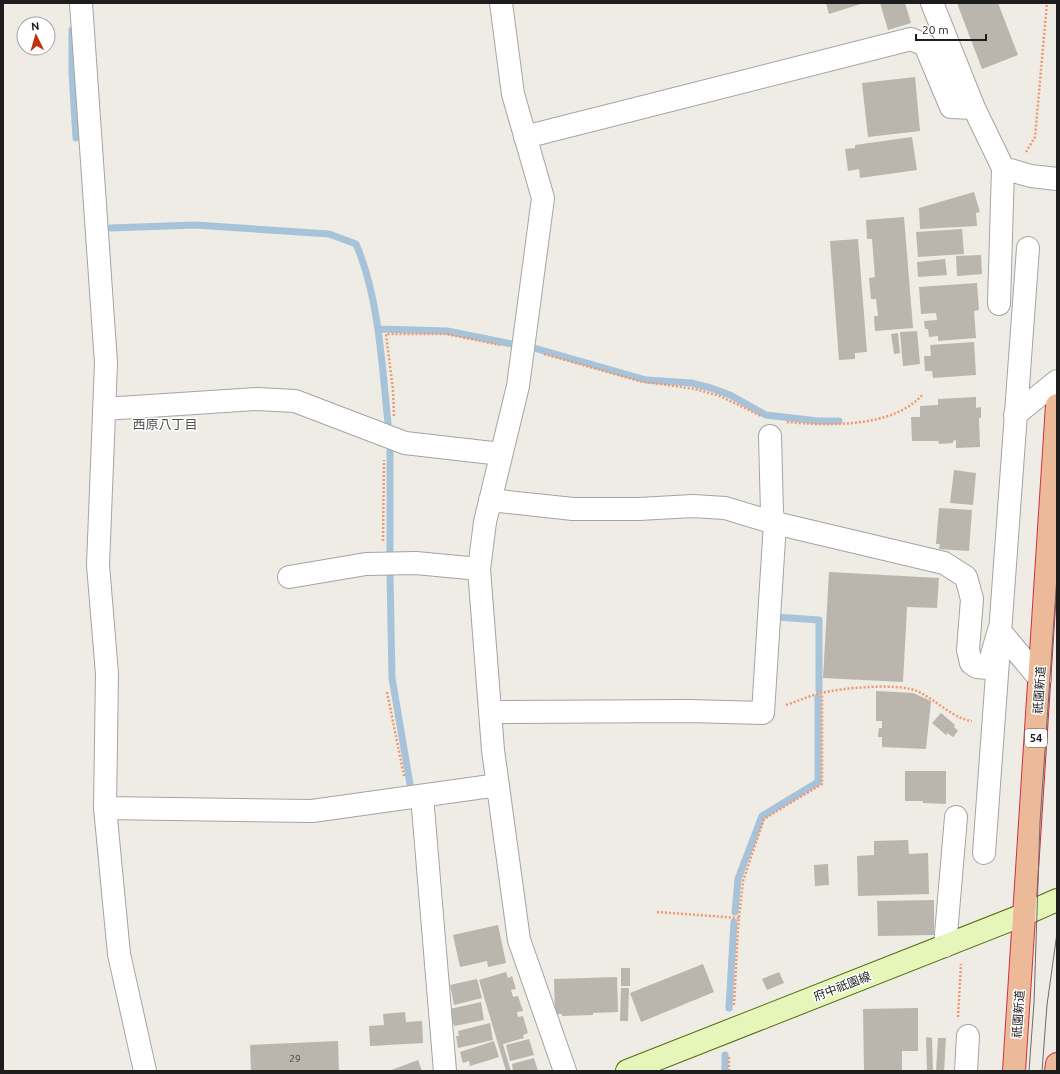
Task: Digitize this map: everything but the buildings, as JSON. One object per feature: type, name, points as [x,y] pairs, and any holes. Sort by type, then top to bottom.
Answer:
[{"type":"highway","name":"祇園新道","points":[[1014,1071],[1057,405]]},
{"type":"highway","points":[[1056,1071],[1057,1064]]},
{"type":"main road","name":"府中祇園線","points":[[626,1071],[945,946],[1057,900]]},
{"type":"street","points":[[81,3],[106,363],[98,565],[107,674],[106,808],[119,954],[146,1071]]},
{"type":"street","points":[[501,3],[513,94],[543,198],[518,386],[485,522],[479,570],[490,712],[498,786],[519,940],[565,1071]]},
{"type":"street","points":[[932,3],[974,108],[1003,168],[999,304]]},
{"type":"street","points":[[525,137],[911,39],[925,45],[951,107],[974,108]]},
{"type":"street","points":[[1003,168],[1030,176],[1057,179]]},
{"type":"street","points":[[984,853],[999,630],[1028,248]]},
{"type":"street","points":[[1015,415],[1057,381]]},
{"type":"street","points":[[104,409],[257,399],[295,400],[405,443],[502,454]]},
{"type":"street","points":[[490,712],[689,711],[763,713],[775,523],[772,513],[772,425]]},
{"type":"street","points":[[490,500],[573,509],[638,510],[693,506],[725,508],[775,523],[944,563],[966,577],[972,599],[968,650],[971,663],[977,667],[988,668],[999,630]]},
{"type":"street","points":[[289,577],[366,564],[416,563],[479,570]]},
{"type":"street","points":[[999,630],[1040,679]]},
{"type":"street","points":[[106,808],[312,811],[498,786]]},
{"type":"street","points":[[415,797],[446,1071]]},
{"type":"street","points":[[945,946],[956,817]]},
{"type":"street","points":[[966,1071],[968,1036]]},
{"type":"path","points":[[1024,156],[1035,137],[1047,3]]},
{"type":"path","points":[[383,546],[393,390],[386,334],[446,334],[523,349],[639,381],[695,389],[720,396],[772,425],[816,425],[861,422],[891,415],[915,403],[923,394]]},
{"type":"path","points":[[763,713],[822,693],[888,687],[916,690],[936,701],[964,721],[978,722]]},
{"type":"path","points":[[387,692],[415,797]]},
{"type":"path","points":[[734,1006],[739,918],[743,881],[764,819],[822,784],[822,693]]},
{"type":"path","points":[[657,912],[739,918]]},
{"type":"path","points":[[729,1054],[729,1071]]},
{"type":"waterway","points":[[72,30],[72,73],[76,138]]},
{"type":"waterway","points":[[111,228],[195,225],[329,234],[356,244],[364,265],[375,309],[388,423]]},
{"type":"waterway","points":[[378,329],[447,331],[517,345]]},
{"type":"waterway","points":[[534,348],[646,380],[691,383],[711,388],[730,395],[766,415],[818,421],[839,421]]},
{"type":"waterway","points":[[390,451],[390,555]]},
{"type":"waterway","points":[[390,573],[392,678],[410,784]]},
{"type":"waterway","points":[[777,612],[776,617],[819,620],[819,690]]},
{"type":"waterway","points":[[735,912],[738,879],[762,816],[818,782],[818,697]]},
{"type":"waterway","points":[[729,1008],[734,922]]},
{"type":"waterway","points":[[725,1055],[725,1071]]},
{"type":"tram line","points":[[1029,1071],[1034,1003],[1040,822],[1057,576]]},
{"type":"tram line","points":[[1042,1071],[1047,1005],[1057,933]]},
{"type":"district","name":"西原八丁目","points":[[165,424]]}]
